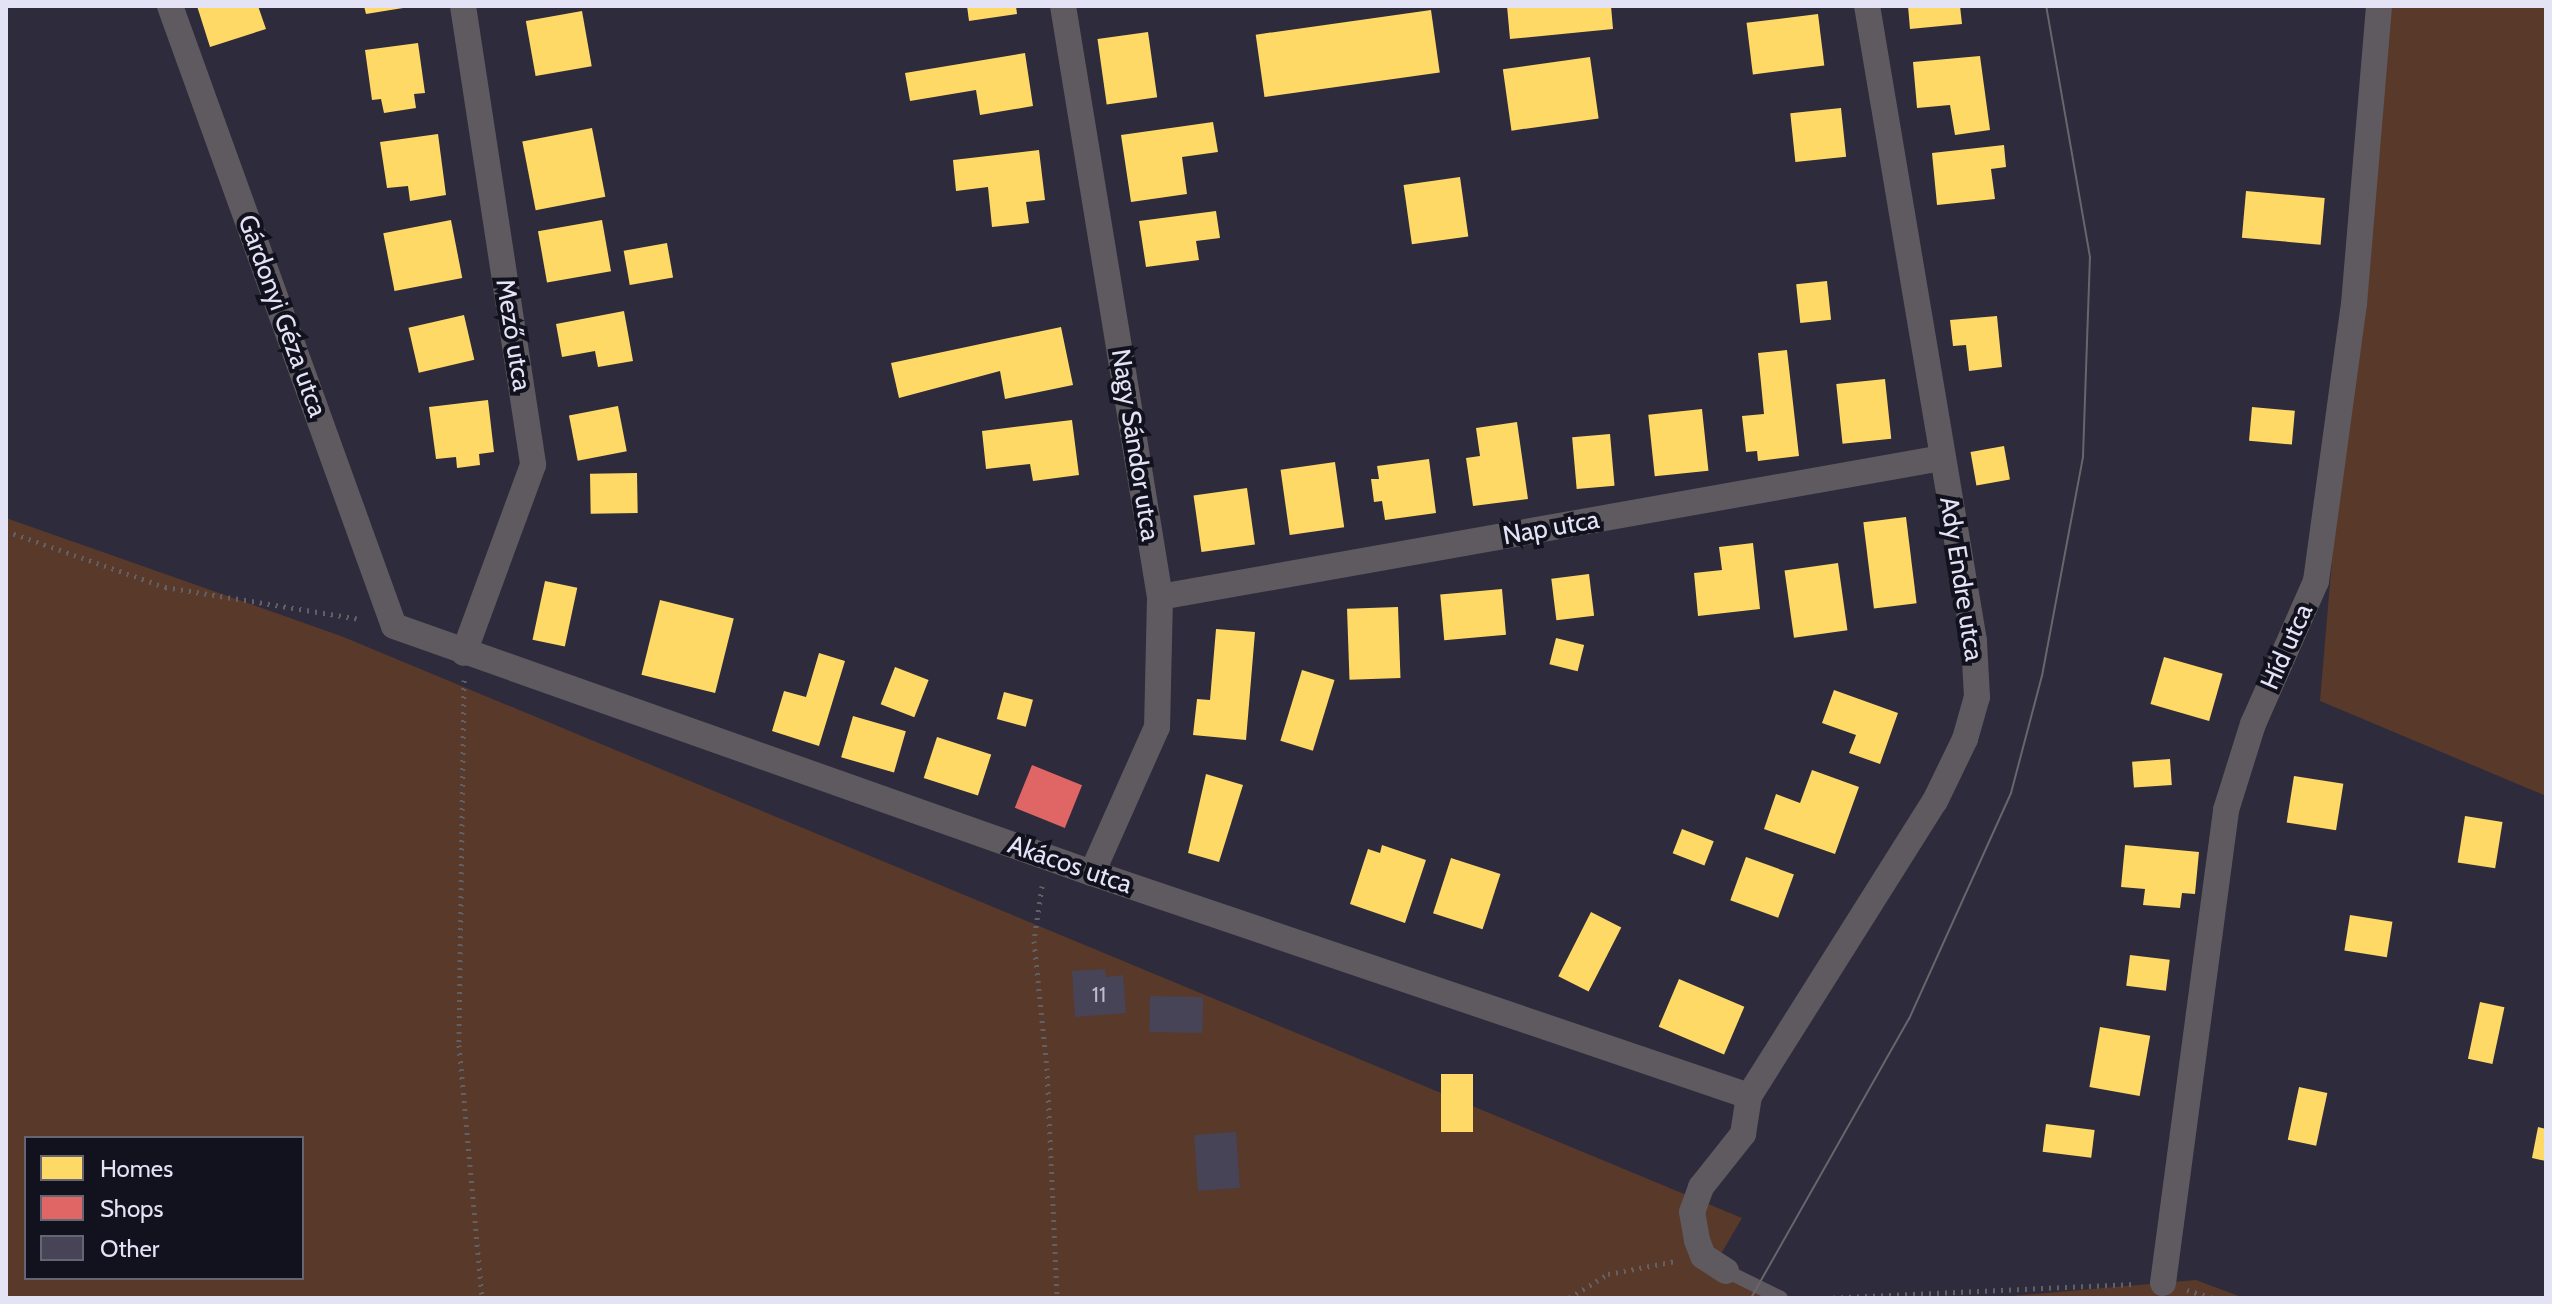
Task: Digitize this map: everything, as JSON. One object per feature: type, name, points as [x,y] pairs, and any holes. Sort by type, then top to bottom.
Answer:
[{"type":"street","name":"Gárdonyi Géza utca","points":[[170,6],[394,626]]},
{"type":"street","name":"Mező utca","points":[[463,6],[533,465],[464,653]]},
{"type":"street","name":"Nagy Sándor utca","points":[[1063,6],[1160,597],[1157,727],[1092,873]]},
{"type":"street","name":"Ady Endre utca","points":[[1749,1096],[1935,801],[1965,739],[1977,697],[1974,641],[1867,6]]},
{"type":"street","name":"Híd utca","points":[[2163,1283],[2226,810],[2253,724],[2316,581],[2354,304],[2379,6]]},
{"type":"street","name":"Nap utca","points":[[1160,597],[1942,458]]},
{"type":"street","name":"Akácos utca","points":[[394,626],[1045,857],[1749,1096]]},
{"type":"street","points":[[1726,1271],[1703,1256],[1692,1212],[1701,1187],[1743,1134],[1749,1096]]},
{"type":"lane","points":[[1726,1271],[1781,1298]]},
{"type":"path","points":[[6,531],[177,590],[394,626]]},
{"type":"path","points":[[464,653],[459,1045],[482,1298]]},
{"type":"path","points":[[1045,857],[1034,941],[1047,1068],[1057,1298]]},
{"type":"path","points":[[1569,1298],[1608,1274],[1703,1256]]},
{"type":"path","points":[[1825,1298],[2163,1283]]},
{"type":"shaded area","points":[[2379,6],[2546,6],[2546,796],[2320,701]]},
{"type":"shaded area","points":[[6,518],[341,636],[1742,1218],[1721,1254],[1726,1271],[1781,1298],[6,1298]]},
{"type":"shaded area","points":[[2196,1280],[2244,1298],[1989,1298]]},
{"type":"building: Homes","points":[[197,6],[258,6],[266,29],[210,47]]},
{"type":"building: Homes","points":[[364,6],[403,6],[403,8],[366,14]]},
{"type":"building: Homes","points":[[967,6],[1016,6],[1017,14],[969,21]]},
{"type":"building: Homes","points":[[1507,6],[1611,6],[1613,29],[1510,39]]},
{"type":"building: Homes","points":[[1908,6],[1960,6],[1962,24],[1910,29]]},
{"type":"building: Homes","points":[[1431,10],[1440,72],[1264,97],[1256,35]]},
{"type":"building: Homes","points":[[582,11],[592,66],[536,76],[526,21]]},
{"type":"building: Homes","points":[[1818,14],[1824,66],[1753,74],[1747,23]]},
{"type":"building: Homes","points":[[1148,32],[1157,97],[1107,104],[1097,39]]},
{"type":"building: Homes","points":[[418,43],[425,93],[414,94],[416,108],[384,113],[381,99],[372,100],[365,50]]},
{"type":"building: Homes","points":[[1025,53],[1033,106],[980,115],[976,90],[910,101],[905,73]]},
{"type":"building: Homes","points":[[1980,56],[1990,130],[1955,135],[1950,105],[1917,108],[1913,62]]},
{"type":"building: Homes","points":[[1590,57],[1599,118],[1511,131],[1503,69]]},
{"type":"building: Homes","points":[[1841,108],[1846,157],[1795,162],[1790,113]]},
{"type":"building: Homes","points":[[1213,122],[1218,152],[1182,157],[1187,194],[1131,202],[1121,135]]},
{"type":"building: Homes","points":[[592,128],[605,197],[536,210],[522,142]]},
{"type":"building: Homes","points":[[438,134],[446,195],[410,201],[408,186],[387,188],[380,142]]},
{"type":"building: Homes","points":[[2004,145],[2006,167],[1991,169],[1995,199],[1937,205],[1932,153]]},
{"type":"building: Homes","points":[[1039,150],[1045,200],[1026,202],[1029,223],[992,227],[988,187],[956,191],[953,160]]},
{"type":"building: Homes","points":[[1460,177],[1468,236],[1412,244],[1404,185]]},
{"type":"building: Homes","points":[[2246,191],[2325,198],[2321,245],[2242,238]]},
{"type":"building: Homes","points":[[1216,211],[1220,238],[1196,241],[1199,260],[1146,267],[1139,221]]},
{"type":"building: Homes","points":[[451,220],[462,278],[395,291],[383,233]]},
{"type":"building: Homes","points":[[602,220],[611,271],[547,282],[538,231]]},
{"type":"building: Homes","points":[[667,243],[673,277],[630,285],[624,251]]},
{"type":"building: Homes","points":[[1827,281],[1831,320],[1800,323],[1796,284]]},
{"type":"building: Homes","points":[[624,311],[633,361],[598,367],[595,351],[562,357],[556,324]]},
{"type":"building: Homes","points":[[464,315],[474,360],[419,373],[408,328]]},
{"type":"building: Homes","points":[[1997,316],[2002,367],[1969,371],[1966,345],[1953,346],[1950,320]]},
{"type":"building: Homes","points":[[1061,327],[1073,385],[1005,399],[1000,371],[899,398],[891,363]]},
{"type":"building: Homes","points":[[1787,350],[1799,456],[1758,461],[1757,451],[1746,452],[1742,416],[1764,414],[1758,353]]},
{"type":"building: Homes","points":[[1885,379],[1891,439],[1843,444],[1836,384]]},
{"type":"building: Homes","points":[[488,400],[494,452],[479,454],[480,465],[457,468],[456,457],[436,459],[429,407]]},
{"type":"building: Homes","points":[[618,406],[627,451],[578,461],[569,416]]},
{"type":"building: Homes","points":[[2252,407],[2295,411],[2292,445],[2249,441]]},
{"type":"building: Homes","points":[[1702,409],[1708,471],[1655,476],[1648,415]]},
{"type":"building: Homes","points":[[1072,420],[1079,475],[1033,481],[1030,464],[986,469],[982,431]]},
{"type":"building: Homes","points":[[1517,422],[1528,499],[1473,506],[1466,458],[1480,456],[1476,428]]},
{"type":"building: Homes","points":[[1610,434],[1615,486],[1577,489],[1572,437]]},
{"type":"building: Homes","points":[[2004,446],[2010,479],[1976,485],[1971,452]]},
{"type":"building: Homes","points":[[1429,459],[1436,513],[1385,520],[1382,501],[1374,502],[1371,479],[1379,479],[1377,466]]},
{"type":"building: Homes","points":[[1335,462],[1344,527],[1290,535],[1281,470]]},
{"type":"building: Homes","points":[[637,473],[638,513],[591,514],[590,474]]},
{"type":"building: Homes","points":[[1247,488],[1255,544],[1201,552],[1194,496]]},
{"type":"building: Homes","points":[[1906,517],[1917,603],[1874,609],[1863,522]]},
{"type":"building: Homes","points":[[1753,543],[1760,609],[1698,616],[1694,573],[1722,570],[1719,547]]},
{"type":"building: Homes","points":[[1838,563],[1847,630],[1794,638],[1785,571]]},
{"type":"building: Homes","points":[[1589,574],[1594,616],[1556,620],[1551,579]]},
{"type":"building: Homes","points":[[545,581],[577,588],[565,647],[533,640]]},
{"type":"building: Homes","points":[[1502,589],[1506,635],[1444,640],[1440,594]]},
{"type":"building: Homes","points":[[660,600],[734,618],[715,693],[641,675]]},
{"type":"building: Homes","points":[[1398,607],[1400,678],[1350,680],[1347,609]]},
{"type":"building: Homes","points":[[1216,629],[1255,632],[1246,740],[1193,735],[1197,699],[1210,700]]},
{"type":"building: Homes","points":[[1556,638],[1584,645],[1578,671],[1549,664]]},
{"type":"building: Homes","points":[[819,653],[845,661],[819,746],[772,731],[784,691],[806,697]]},
{"type":"building: Homes","points":[[2164,657],[2223,674],[2209,721],[2150,704]]},
{"type":"building: Homes","points":[[895,667],[929,680],[914,717],[881,704]]},
{"type":"building: Homes","points":[[1302,670],[1335,680],[1313,751],[1280,741]]},
{"type":"building: Homes","points":[[1834,690],[1898,713],[1880,764],[1849,753],[1856,735],[1822,723]]},
{"type":"building: Homes","points":[[1004,692],[1033,700],[1026,727],[997,719]]},
{"type":"building: Homes","points":[[853,716],[906,731],[894,772],[841,757]]},
{"type":"building: Homes","points":[[937,737],[991,755],[978,796],[924,778]]},
{"type":"building: Homes","points":[[2170,759],[2172,785],[2134,788],[2132,762]]},
{"type":"building: Homes","points":[[1812,770],[1859,787],[1835,854],[1764,829],[1776,794],[1800,803]]},
{"type":"building: Homes","points":[[1206,774],[1243,785],[1219,862],[1188,853]]},
{"type":"building: Homes","points":[[2294,776],[2343,784],[2336,830],[2287,822]]},
{"type":"building: Homes","points":[[2465,816],[2503,822],[2495,868],[2458,862]]},
{"type":"building: Homes","points":[[1682,829],[1714,841],[1704,865],[1673,853]]},
{"type":"building: Homes","points":[[1382,845],[1426,860],[1405,923],[1350,904],[1368,849],[1380,853]]},
{"type":"building: Homes","points":[[2125,845],[2199,852],[2195,894],[2182,893],[2180,908],[2143,905],[2145,889],[2121,887]]},
{"type":"building: Homes","points":[[1746,857],[1794,874],[1778,918],[1730,900]]},
{"type":"building: Homes","points":[[1451,858],[1500,874],[1483,929],[1433,913]]},
{"type":"building: Homes","points":[[1591,912],[1621,927],[1589,992],[1558,976]]},
{"type":"building: Homes","points":[[2350,915],[2392,922],[2387,957],[2344,951]]},
{"type":"building: Homes","points":[[2130,955],[2170,960],[2166,991],[2126,986]]},
{"type":"building: Homes","points":[[1679,979],[1744,1007],[1724,1055],[1659,1027]]},
{"type":"building: Homes","points":[[2480,1002],[2504,1007],[2492,1064],[2468,1059]]},
{"type":"building: Homes","points":[[2100,1027],[2150,1036],[2140,1096],[2089,1087]]},
{"type":"building: Homes","points":[[1441,1074],[1473,1074],[1473,1132],[1441,1132]]},
{"type":"building: Homes","points":[[2299,1087],[2327,1093],[2316,1146],[2288,1140]]},
{"type":"building: Homes","points":[[2046,1124],[2095,1130],[2091,1158],[2043,1152]]},
{"type":"building: Homes","points":[[2538,1127],[2546,1129],[2546,1161],[2532,1158]]},
{"type":"building: Shops","points":[[1032,765],[1082,785],[1065,828],[1015,808]]},
{"type":"building: Other","points":[[1105,969],[1106,977],[1123,975],[1126,1013],[1075,1017],[1072,971]]},
{"type":"building: Other","points":[[1150,996],[1203,997],[1202,1033],[1149,1032]]},
{"type":"building: Other","points":[[1236,1132],[1240,1188],[1198,1191],[1194,1135]]},
{"type":"tram line","points":[[1751,1298],[1909,1019],[2011,793],[2042,676],[2083,456],[2090,257],[2046,6]]}]
